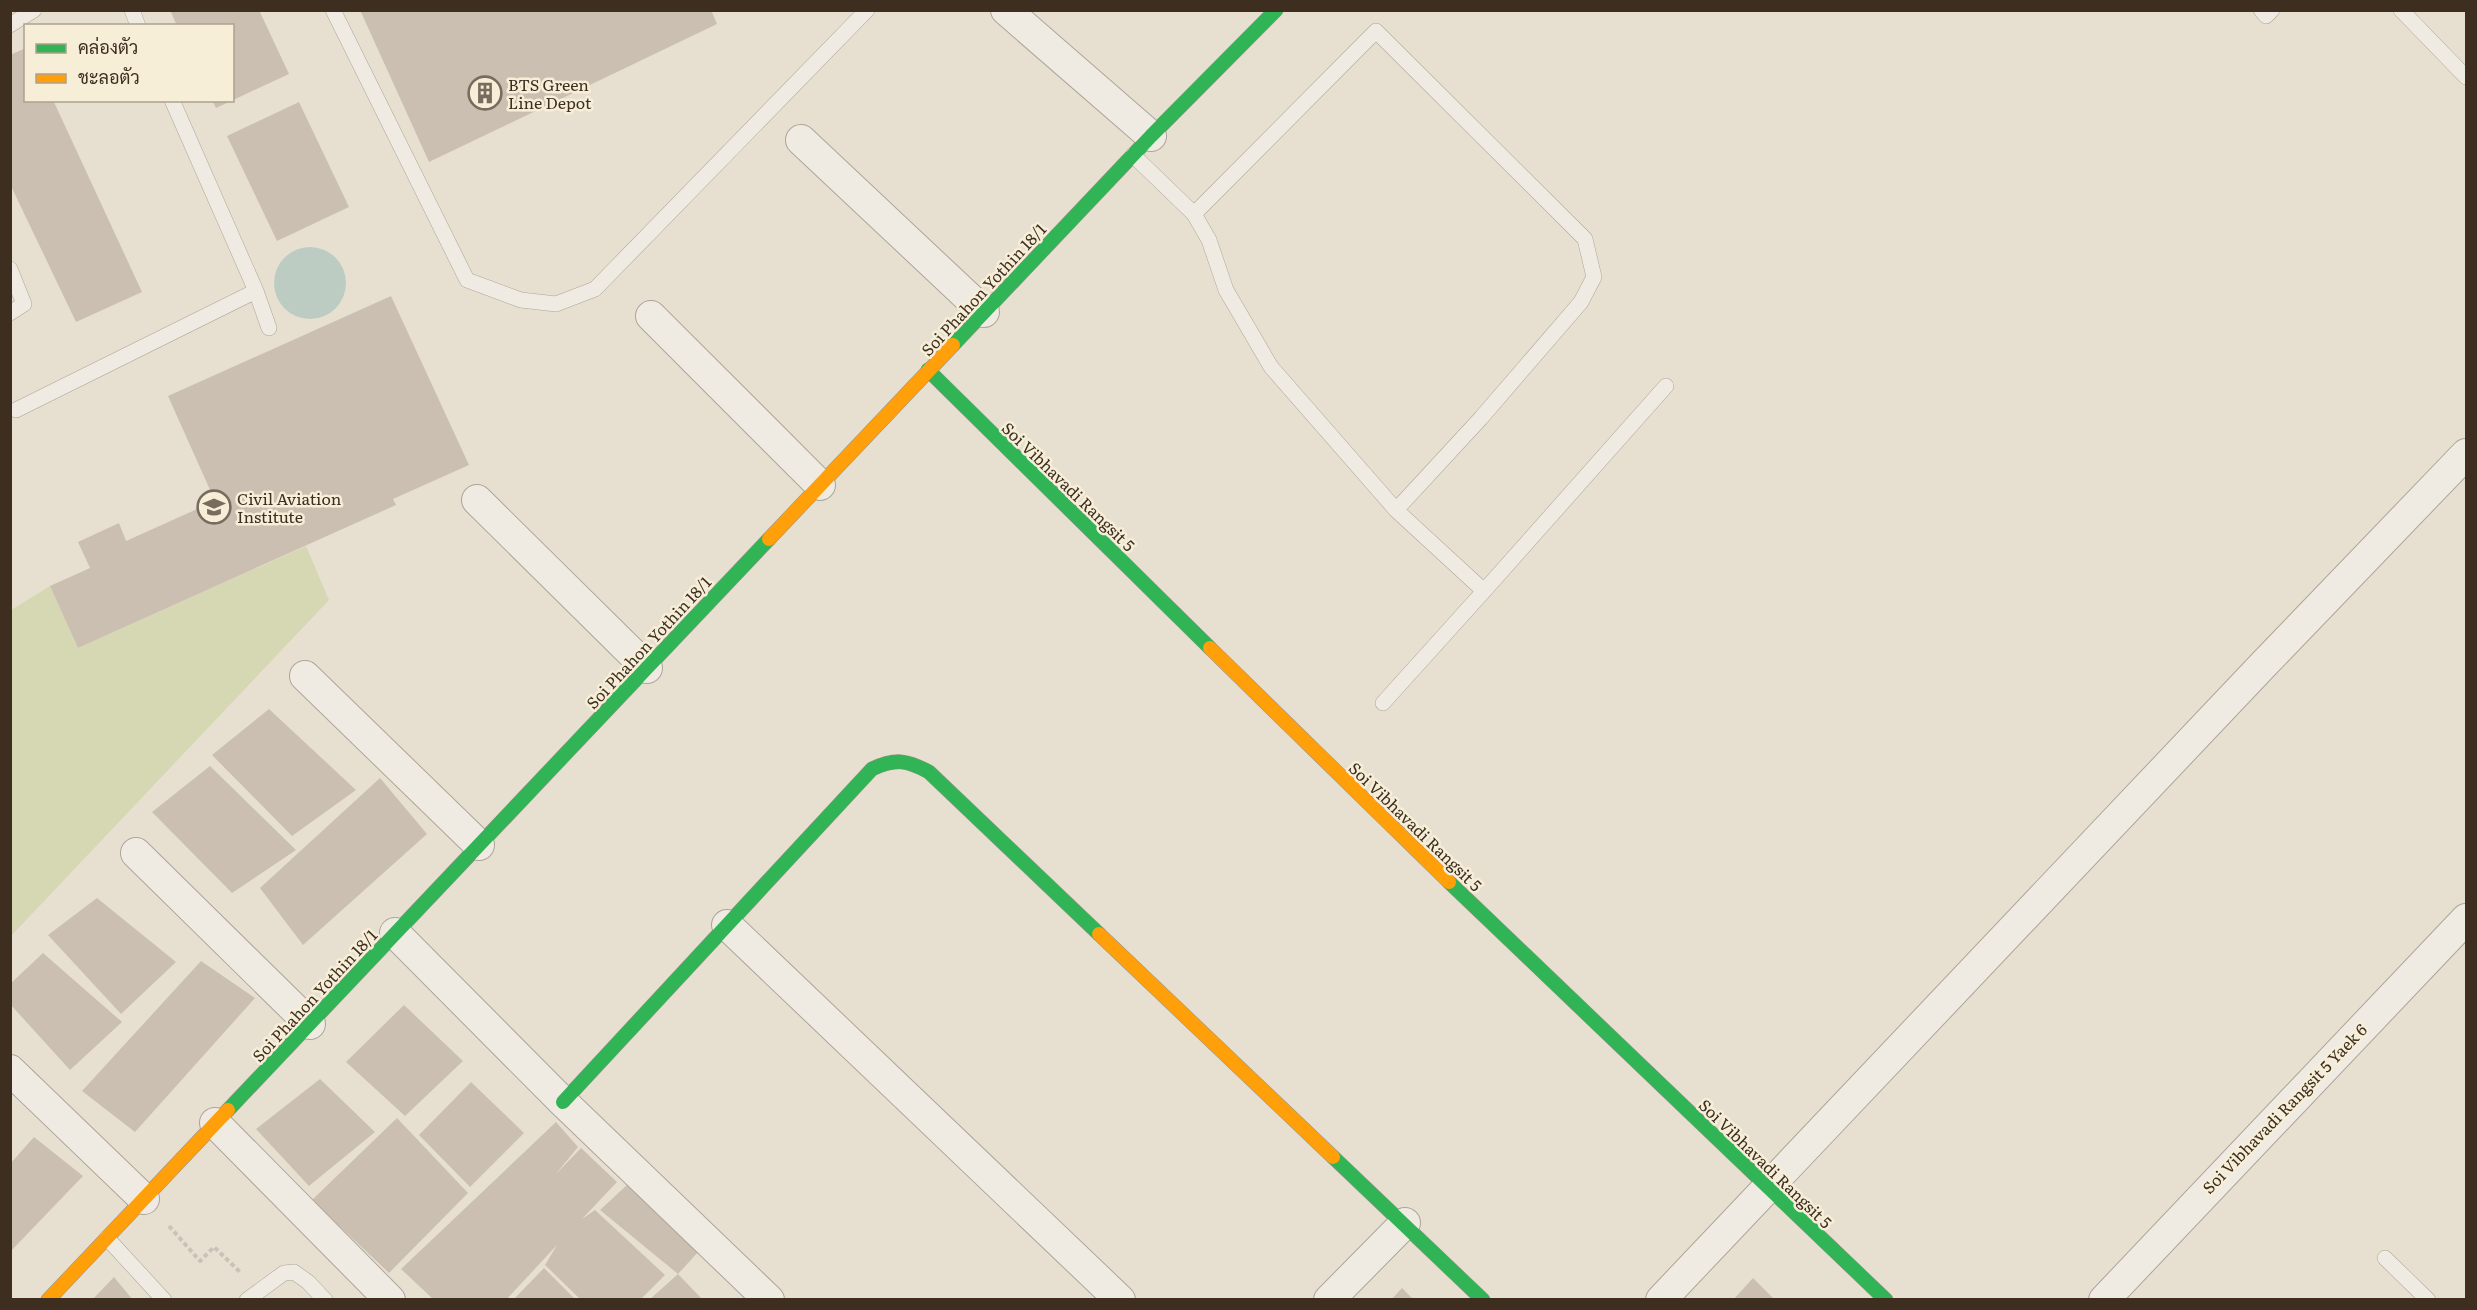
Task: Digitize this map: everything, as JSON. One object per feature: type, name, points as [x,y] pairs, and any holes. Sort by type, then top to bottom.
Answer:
[{"type":"street","points":[[1006,10],[1142,146]]},
{"type":"street","name":"Soi Phahon Yothin 18/1","points":[[48,1299],[928,370],[1142,146],[1276,10]]},
{"type":"street","points":[[801,140],[984,312]]},
{"type":"street","points":[[651,316],[820,485]]},
{"type":"street","name":"Soi Vibhavadi Rangsit 5","points":[[928,370],[1521,952],[1886,1299]]},
{"type":"street","points":[[1661,1299],[2263,664],[2466,454]]},
{"type":"street","points":[[477,500],[647,668]]},
{"type":"street","points":[[305,676],[479,845]]},
{"type":"street","points":[[563,1102],[872,770],[890,760],[909,759],[929,772],[1483,1299]]},
{"type":"street","points":[[136,853],[310,1023]]},
{"type":"street","name":"Soi Vibhavadi Rangsit 5 Yaek 6","points":[[2104,1299],[2466,919]]},
{"type":"street","points":[[727,925],[1120,1299]]},
{"type":"street","points":[[395,933],[563,1102],[769,1299]]},
{"type":"street","points":[[10,1070],[144,1199]]},
{"type":"street","points":[[215,1123],[390,1299]]},
{"type":"street","points":[[1329,1299],[1405,1223]]},
{"type":"lane","points":[[10,25],[34,10]]},
{"type":"lane","points":[[333,10],[467,280],[521,300],[556,304],[595,288],[867,10]]},
{"type":"lane","points":[[2261,10],[2266,16],[2272,10]]},
{"type":"lane","points":[[2401,10],[2466,77]]},
{"type":"lane","points":[[1194,214],[1376,31],[1585,239],[1594,277],[1581,302],[1481,418],[1396,510]]},
{"type":"lane","points":[[173,102],[256,291],[269,328]]},
{"type":"lane","points":[[1142,146],[1194,214],[1209,240],[1226,290],[1271,367],[1396,510],[1484,591]]},
{"type":"lane","points":[[10,269],[24,304],[10,313]]},
{"type":"lane","points":[[12,407],[256,291]]},
{"type":"lane","points":[[1383,703],[1666,386]]},
{"type":"lane","points":[[107,1238],[164,1299]]},
{"type":"lane","points":[[2385,1258],[2428,1299]]},
{"type":"lane","points":[[253,1294],[284,1273],[294,1272],[325,1299]]},
{"type":"path","points":[[144,1199],[200,1261],[214,1247],[253,1294]]},
{"type":"green space","points":[[306,546],[329,600],[11,936],[11,610],[50,586],[78,648]]},
{"type":"shaded area","points":[[317,247],[336,257],[344,269],[346,283],[344,297],[336,309],[324,317],[303,319],[284,309],[276,297],[274,276],[284,257],[296,249]]},
{"type":"building","points":[[170,10],[259,10],[289,74],[234,100],[234,24],[176,24]]},
{"type":"building","name":"BTS Green Line Depot","points":[[360,10],[711,10],[717,24],[429,162]]},
{"type":"building","points":[[24,49],[24,102],[54,102],[142,292],[76,322],[10,184],[10,55]]},
{"type":"building","points":[[213,102],[229,102],[216,108]]},
{"type":"building","points":[[299,102],[349,207],[277,241],[227,136]]},
{"type":"building","points":[[391,296],[469,465],[393,499],[396,505],[78,648],[50,586],[90,568],[78,542],[119,523],[126,541],[215,501],[168,396]]},
{"type":"building","points":[[269,709],[356,790],[292,836],[212,755]]},
{"type":"building","points":[[210,766],[296,850],[232,893],[152,812]]},
{"type":"building","points":[[380,778],[427,834],[303,945],[260,888]]},
{"type":"building","points":[[97,898],[176,962],[121,1014],[48,935]]},
{"type":"building","points":[[43,953],[122,1022],[70,1070],[10,1004],[10,984]]},
{"type":"building","points":[[201,961],[255,998],[135,1132],[82,1091]]},
{"type":"building","points":[[404,1005],[463,1061],[405,1116],[346,1062]]},
{"type":"building","points":[[320,1079],[375,1132],[309,1186],[256,1129]]},
{"type":"building","points":[[471,1082],[524,1133],[470,1187],[419,1135]]},
{"type":"building","points":[[397,1118],[468,1193],[389,1273],[312,1200]]},
{"type":"building","points":[[556,1122],[578,1147],[555,1175],[581,1148],[617,1182],[582,1219],[595,1210],[665,1275],[640,1300],[581,1300],[545,1265],[557,1245],[506,1300],[434,1300],[401,1269]]},
{"type":"building","points":[[34,1137],[83,1176],[10,1252],[10,1164]]},
{"type":"building","points":[[627,1185],[699,1251],[678,1274],[600,1210]]},
{"type":"building","points":[[544,1268],[576,1300],[513,1300]]},
{"type":"building","points":[[678,1274],[703,1300],[649,1300]]},
{"type":"building","points":[[114,1277],[133,1300],[92,1300]]},
{"type":"building","points":[[1753,1278],[1775,1300],[1733,1300]]},
{"type":"building","points":[[1402,1288],[1414,1300],[1391,1300]]},
{"type":"traffic: fast","points":[[953,345],[1151,136],[1276,10]]},
{"type":"traffic: fast","points":[[928,370],[1210,648]]},
{"type":"traffic: fast","points":[[228,1110],[769,539]]},
{"type":"traffic: fast","points":[[563,1102],[872,769],[888,763],[907,763],[929,772],[1099,934]]},
{"type":"traffic: fast","points":[[1449,882],[1886,1300]]},
{"type":"traffic: fast","points":[[1333,1157],[1483,1300]]},
{"type":"traffic: slow","points":[[769,539],[953,345]]},
{"type":"traffic: slow","points":[[1210,648],[1449,882]]},
{"type":"traffic: slow","points":[[1099,934],[1333,1157]]},
{"type":"traffic: slow","points":[[48,1300],[228,1110]]},
{"type":"place","name":"BTS Green Line Depot","points":[[485,93]]},
{"type":"place","name":"Civil Aviation Institute","points":[[214,507]]}]
